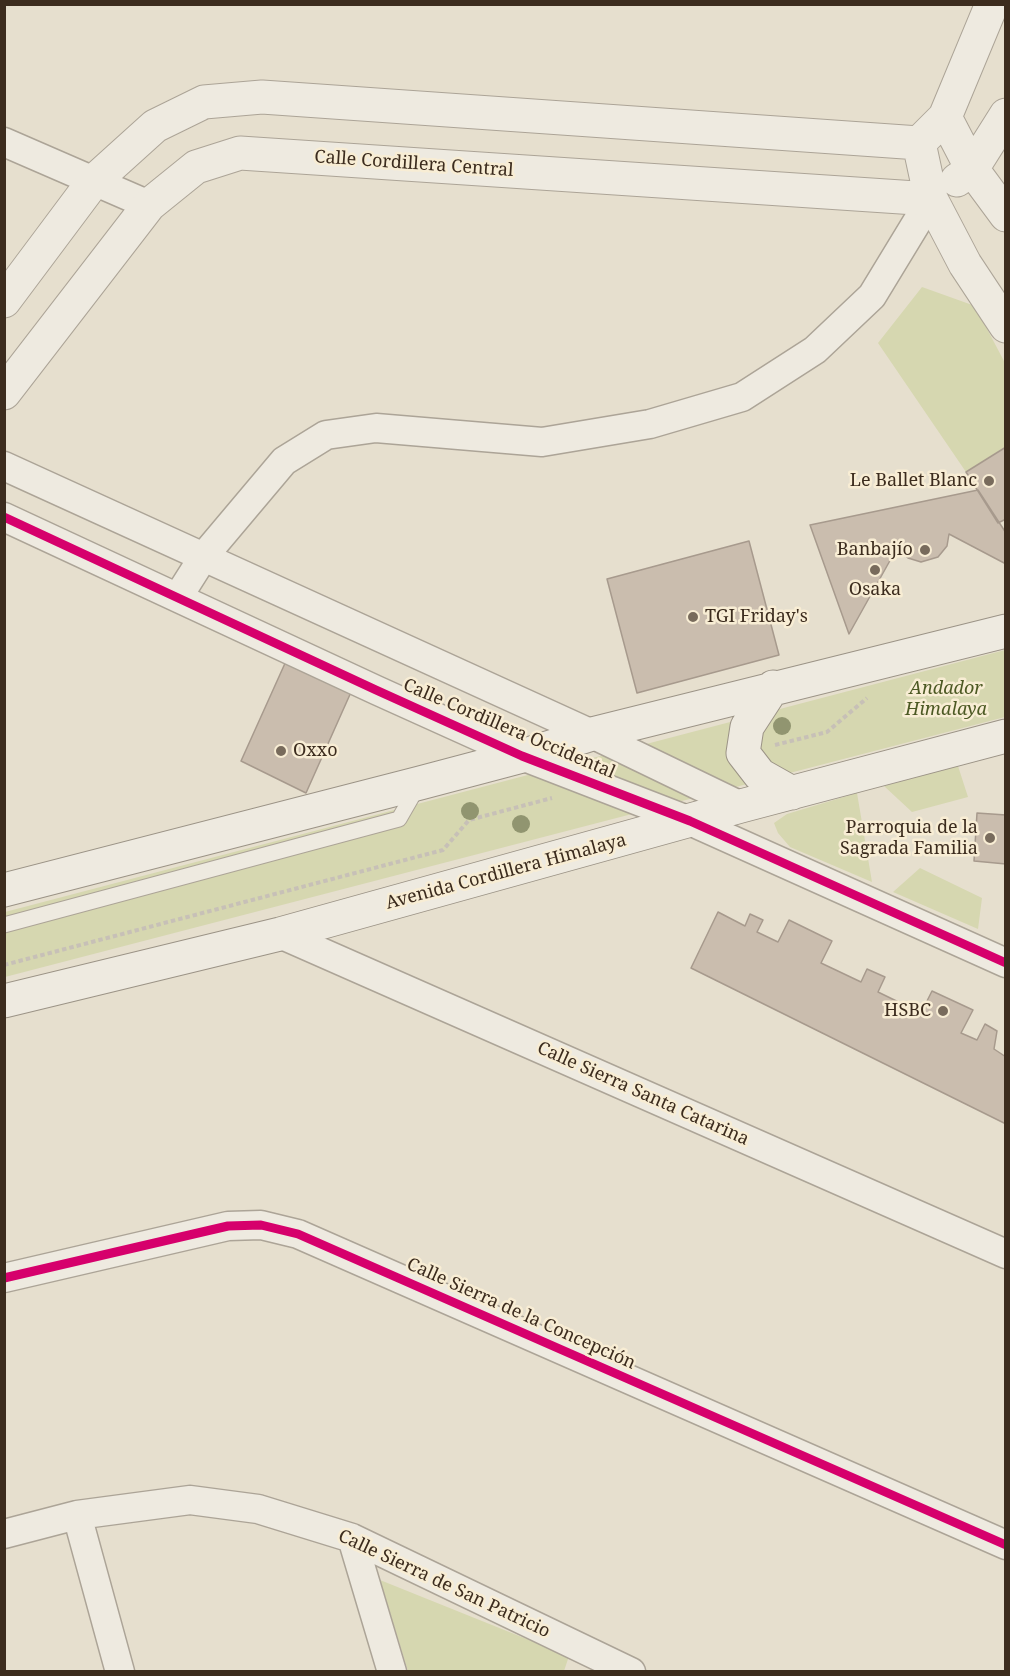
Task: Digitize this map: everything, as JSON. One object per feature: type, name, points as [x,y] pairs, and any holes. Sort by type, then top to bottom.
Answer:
[{"type":"street","points":[[4,301],[93,182],[155,126],[204,102],[262,97],[919,142],[945,117],[992,4]]},
{"type":"street","points":[[945,117],[972,170],[1005,215]]},
{"type":"street","points":[[178,597],[204,556],[284,461],[326,435],[376,428],[542,442],[650,424],[742,398],[815,350],[872,296],[932,199],[972,170],[1005,119]]},
{"type":"street","points":[[4,142],[149,205]]},
{"type":"street","points":[[919,142],[932,199],[964,264],[1005,326]]},
{"type":"street","name":"Calle Cordillera Central","points":[[4,393],[149,205],[196,167],[240,153],[932,199]]},
{"type":"street","name":"Calle Cordillera Occidental","points":[[4,466],[592,734],[741,806]]},
{"type":"street","name":"Calle Cordillera Occidental","points":[[4,517],[522,756],[690,821],[1005,963]]},
{"type":"street","points":[[4,890],[420,783],[522,756],[592,734],[773,687],[1005,631]]},
{"type":"street","points":[[773,687],[747,726],[743,753],[760,775],[792,793]]},
{"type":"street","name":"Avenida Cordillera Himalaya","points":[[4,1001],[280,934],[741,806],[1005,736]]},
{"type":"street","name":"Calle Sierra Santa Catarina","points":[[280,934],[1005,1254]]},
{"type":"street","name":"Calle Sierra de la Concepción","points":[[4,1278],[228,1226],[261,1225],[298,1234],[1005,1545]]},
{"type":"street","name":"Calle Sierra de San Patricio","points":[[4,1534],[78,1515],[190,1500],[258,1509],[352,1538],[589,1662],[631,1671]]},
{"type":"street","points":[[78,1515],[120,1671]]},
{"type":"street","points":[[352,1538],[392,1671]]},
{"type":"lane","points":[[4,925],[399,819],[420,783]]},
{"type":"path","points":[[743,753],[827,732],[871,696]]},
{"type":"path","points":[[4,965],[444,850],[469,820],[556,797]]},
{"type":"green space","points":[[922,287],[975,306],[1005,363],[1005,447],[966,472],[878,343]]},
{"type":"green space","name":"Andador Himalaya","points":[[1005,650],[1005,717],[5,977],[5,912]]},
{"type":"green space","points":[[958,766],[968,797],[912,812],[884,786]]},
{"type":"green space","points":[[857,793],[872,882],[790,847],[778,833],[774,823],[787,814]]},
{"type":"green space","points":[[920,868],[982,898],[978,929],[893,892]]},
{"type":"green space","points":[[380,1580],[569,1656],[564,1671],[408,1671]]},
{"type":"building","name":"Le Ballet Blanc","points":[[1006,447],[1006,519],[998,523],[966,472]]},
{"type":"building","points":[[978,490],[1006,533],[1006,564],[949,534],[947,546],[938,557],[921,562],[908,558],[897,548],[849,634],[810,525]]},
{"type":"building","name":"TGI Friday's","points":[[749,541],[779,655],[637,693],[607,579]]},
{"type":"building","points":[[291,650],[356,681],[306,793],[241,761]]},
{"type":"building","name":"Parroquia de la Sagrada Familia","points":[[977,813],[1006,815],[1006,864],[974,861]]},
{"type":"building","points":[[718,912],[745,926],[750,914],[763,920],[757,932],[778,942],[789,920],[832,941],[821,963],[861,982],[867,969],[885,977],[878,992],[921,1013],[932,991],[973,1010],[961,1033],[977,1040],[985,1024],[997,1031],[994,1049],[1006,1057],[1006,1124],[691,968]]},
{"type":"cycle path","points":[[4,517],[522,756],[690,821],[1006,963]]},
{"type":"cycle path","points":[[4,1278],[228,1226],[261,1225],[298,1234],[1006,1545]]},
{"type":"place","name":"Le Ballet Blanc","points":[[989,481]]},
{"type":"place","name":"Banbajío","points":[[925,550]]},
{"type":"place","name":"Osaka","points":[[875,570]]},
{"type":"place","name":"TGI Friday's","points":[[693,617]]},
{"type":"place","name":"Oxxo","points":[[281,751]]},
{"type":"place","name":"Parroquia de la Sagrada Familia","points":[[990,838]]},
{"type":"place","name":"HSBC","points":[[943,1011]]}]
